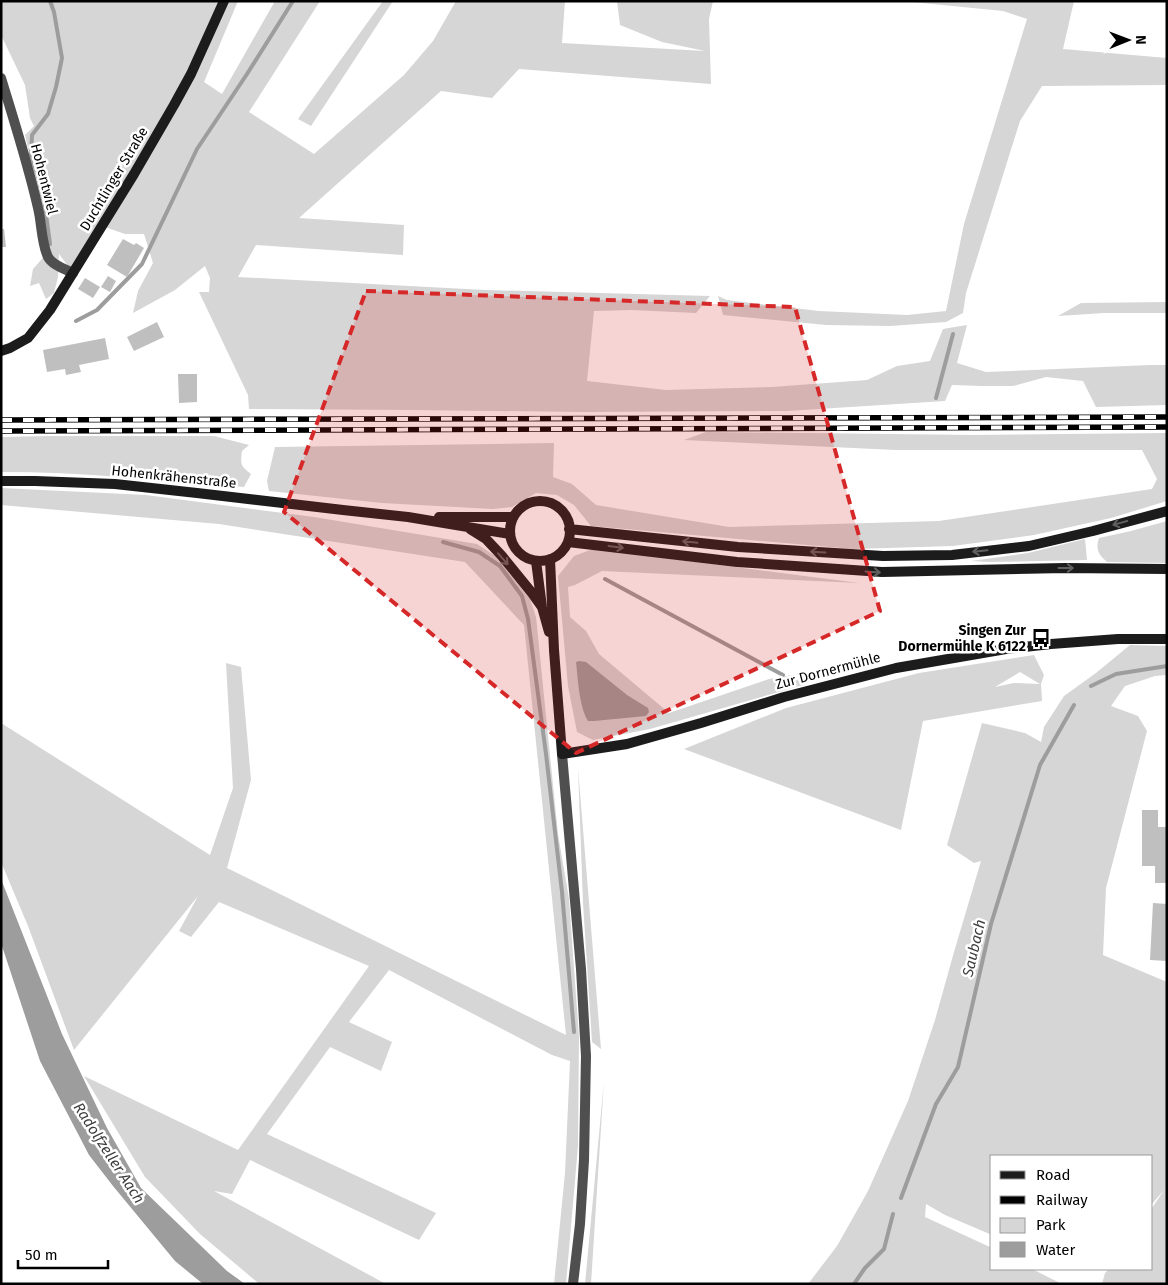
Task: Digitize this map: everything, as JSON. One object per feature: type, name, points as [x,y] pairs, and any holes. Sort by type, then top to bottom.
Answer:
[{"type":"main road","name":"Duchtlinger Straße","points":[[1,351],[28,338],[50,310],[174,105],[191,74],[224,1]]},
{"type":"main road","name":"Hohenkrähenstraße","points":[[1,481],[116,484],[408,516]]},
{"type":"main road","points":[[542,501],[561,510],[568,522],[569,529],[568,542],[561,552],[544,561],[530,559],[518,552],[514,547],[510,534],[510,525],[517,511],[528,503],[542,501]]},
{"type":"main road","points":[[569,529],[738,547],[883,556],[952,554],[1029,546],[1167,511]]},
{"type":"main road","points":[[408,516],[513,517]]},
{"type":"main road","points":[[408,516],[510,534]]},
{"type":"main road","points":[[467,527],[486,539],[542,607]]},
{"type":"main road","points":[[568,542],[737,562],[882,572],[1065,568],[1167,569]]},
{"type":"main road","points":[[550,559],[554,650],[562,754]]},
{"type":"main road","points":[[536,561],[542,607],[554,650]]},
{"type":"main road","name":"Zur Dornermühle","points":[[562,754],[627,744],[784,697],[896,668],[1006,649],[1051,644],[1118,639],[1167,638]]},
{"type":"street","name":"Hohentwiel","points":[[1,78],[39,209],[44,246],[49,259],[58,266],[73,273]]},
{"type":"street","points":[[562,754],[581,969],[586,1056],[584,1160],[580,1224],[573,1284]]},
{"type":"highlighted area","points":[[366,291],[795,307],[880,611],[576,753],[284,512]]},
{"type":"green space","points":[[1,1],[238,1],[204,82],[222,94],[275,1],[320,1],[249,112],[314,154],[404,75],[433,41],[456,1],[565,1],[562,43],[705,51],[662,42],[620,25],[617,1],[713,1],[709,19],[711,84],[519,69],[492,98],[441,91],[299,218],[404,225],[403,255],[256,245],[238,277],[485,290],[710,296],[696,313],[632,310],[594,311],[587,381],[666,390],[772,387],[867,380],[897,366],[930,361],[943,329],[967,325],[957,363],[986,372],[1167,365],[1167,405],[1096,407],[1083,381],[1046,377],[1013,386],[952,385],[945,401],[787,411],[583,412],[249,409],[248,395],[199,292],[209,292],[210,278],[205,266],[175,290],[133,313],[138,291],[153,263],[144,234],[125,234],[102,226],[73,273],[59,254],[58,277],[54,293],[46,299],[39,283],[30,286],[33,269],[49,251],[25,135],[34,126],[30,118],[25,85],[1,35]]},
{"type":"green space","points":[[383,1],[393,1],[311,126],[298,119]]},
{"type":"green space","points":[[902,1],[1074,1],[1063,49],[1167,58],[1167,85],[1042,86],[1020,121],[966,293],[963,313],[946,322],[890,326],[826,325],[723,315],[718,296],[727,300],[819,311],[907,315],[946,311],[964,224],[1027,19],[1003,11]]},
{"type":"green space","points":[[1167,302],[1167,313],[1104,313],[1058,316],[1081,303]]},
{"type":"green space","points":[[706,432],[975,435],[1167,433],[1167,501],[1111,518],[1034,535],[953,546],[853,549],[591,526],[574,505],[557,495],[536,493],[512,507],[493,509],[382,503],[269,491],[267,481],[275,447],[554,443],[553,477],[572,484],[596,505],[729,527],[939,521],[1152,489],[1157,479],[1142,450],[896,450],[684,440]]},
{"type":"green space","points":[[214,436],[249,445],[242,451],[241,462],[243,467],[251,474],[244,487],[92,475],[1,472],[1,437]]},
{"type":"green space","points":[[1,488],[146,495],[314,517],[477,544],[498,558],[530,599],[536,617],[558,834],[569,899],[579,1037],[578,1146],[566,1284],[554,1284],[565,1173],[570,1061],[552,1055],[389,970],[349,1022],[392,1042],[381,1071],[330,1047],[267,1134],[436,1213],[419,1240],[250,1160],[232,1194],[214,1191],[386,1284],[259,1284],[200,1234],[145,1177],[84,1076],[238,1150],[369,966],[219,902],[191,937],[179,931],[198,896],[74,1050],[28,926],[1,862],[1,723],[210,855],[233,788],[226,663],[241,667],[251,780],[227,868],[566,1035],[524,625],[465,562],[219,524],[1,505]]},
{"type":"green space","points":[[1167,521],[1167,563],[1107,562],[1098,552],[1099,538]]},
{"type":"green space","points":[[1085,539],[1087,560],[971,561],[1028,553]]},
{"type":"green space","points":[[593,549],[859,583],[602,571],[568,587],[570,617],[586,631],[599,654],[669,713],[769,679],[792,675],[803,685],[650,729],[593,740],[577,732],[568,686],[558,576],[574,556]]},
{"type":"green space","points":[[1130,645],[1167,646],[1167,675],[1155,676],[1125,686],[1111,706],[1138,716],[1147,731],[1106,888],[1103,955],[1167,982],[1167,1284],[1102,1284],[1105,1273],[1108,1270],[1153,1270],[1153,1206],[1164,1190],[1153,1203],[1153,1155],[990,1155],[990,1234],[945,1215],[926,1204],[925,1217],[990,1247],[990,1270],[1034,1270],[1062,1284],[808,1284],[837,1246],[868,1191],[908,1101],[935,1020],[981,861],[974,863],[947,845],[982,723],[1025,733],[1041,742],[1044,727],[1064,696]]},
{"type":"green space","points":[[1034,655],[1044,675],[1041,684],[1042,701],[923,721],[901,830],[684,749],[786,708],[919,673]],"holes":[[[1020,672],[1040,684],[1014,683],[995,687]]]},
{"type":"green space","points":[[578,768],[601,1049],[592,1042],[583,903]]},
{"type":"green space","points":[[604,1081],[591,1284],[585,1284]]},
{"type":"water","points":[[576,662],[586,662],[627,695],[648,708],[649,712],[646,716],[588,721],[579,692]]},
{"type":"water","name":"Radolfzeller Aach","points":[[1,879],[62,1034],[107,1128],[141,1188],[227,1271],[245,1284],[203,1284],[175,1261],[89,1155],[40,1061],[1,943]]},
{"type":"building","points":[[1,229],[4,229],[6,247],[1,247]]},
{"type":"building","points":[[123,239],[144,248],[127,277],[107,265]]},
{"type":"building","points":[[108,276],[116,281],[110,292],[101,287]]},
{"type":"building","points":[[85,278],[100,287],[93,298],[78,289]]},
{"type":"building","points":[[157,322],[164,337],[134,351],[127,337]]},
{"type":"building","points":[[105,338],[109,359],[79,365],[81,372],[66,375],[65,369],[47,372],[43,350]]},
{"type":"building","points":[[178,374],[197,374],[197,402],[179,403]]},
{"type":"building","points":[[1142,810],[1158,810],[1158,827],[1167,827],[1167,883],[1155,883],[1155,866],[1142,866]]},
{"type":"building","points":[[1153,903],[1167,904],[1167,961],[1150,960]]},
{"type":"waterway","points":[[50,1],[54,12],[62,58],[48,114],[32,135],[31,155],[45,207],[50,244]]},
{"type":"waterway","points":[[76,321],[97,310],[142,264],[197,149],[293,1]]},
{"type":"waterway","points":[[936,398],[953,334]]},
{"type":"waterway","points":[[443,542],[479,552],[500,566],[522,596],[528,619],[546,754],[562,892],[574,1032]]},
{"type":"waterway","points":[[605,579],[783,675]]},
{"type":"waterway","name":"Saubach","points":[[1091,686],[1116,674],[1167,666]]},
{"type":"waterway","name":"Saubach","points":[[901,1198],[936,1104],[958,1067],[991,924],[1040,765],[1074,705]]},
{"type":"waterway","name":"Saubach","points":[[854,1284],[865,1268],[884,1249],[893,1214]]},
{"type":"railway","points":[[1,420],[1167,417]]},
{"type":"railway","points":[[1,431],[1167,427]]},
{"type":"place","name":"Singen Zur Dornermühle K 6122","points":[[1041,638]]}]
